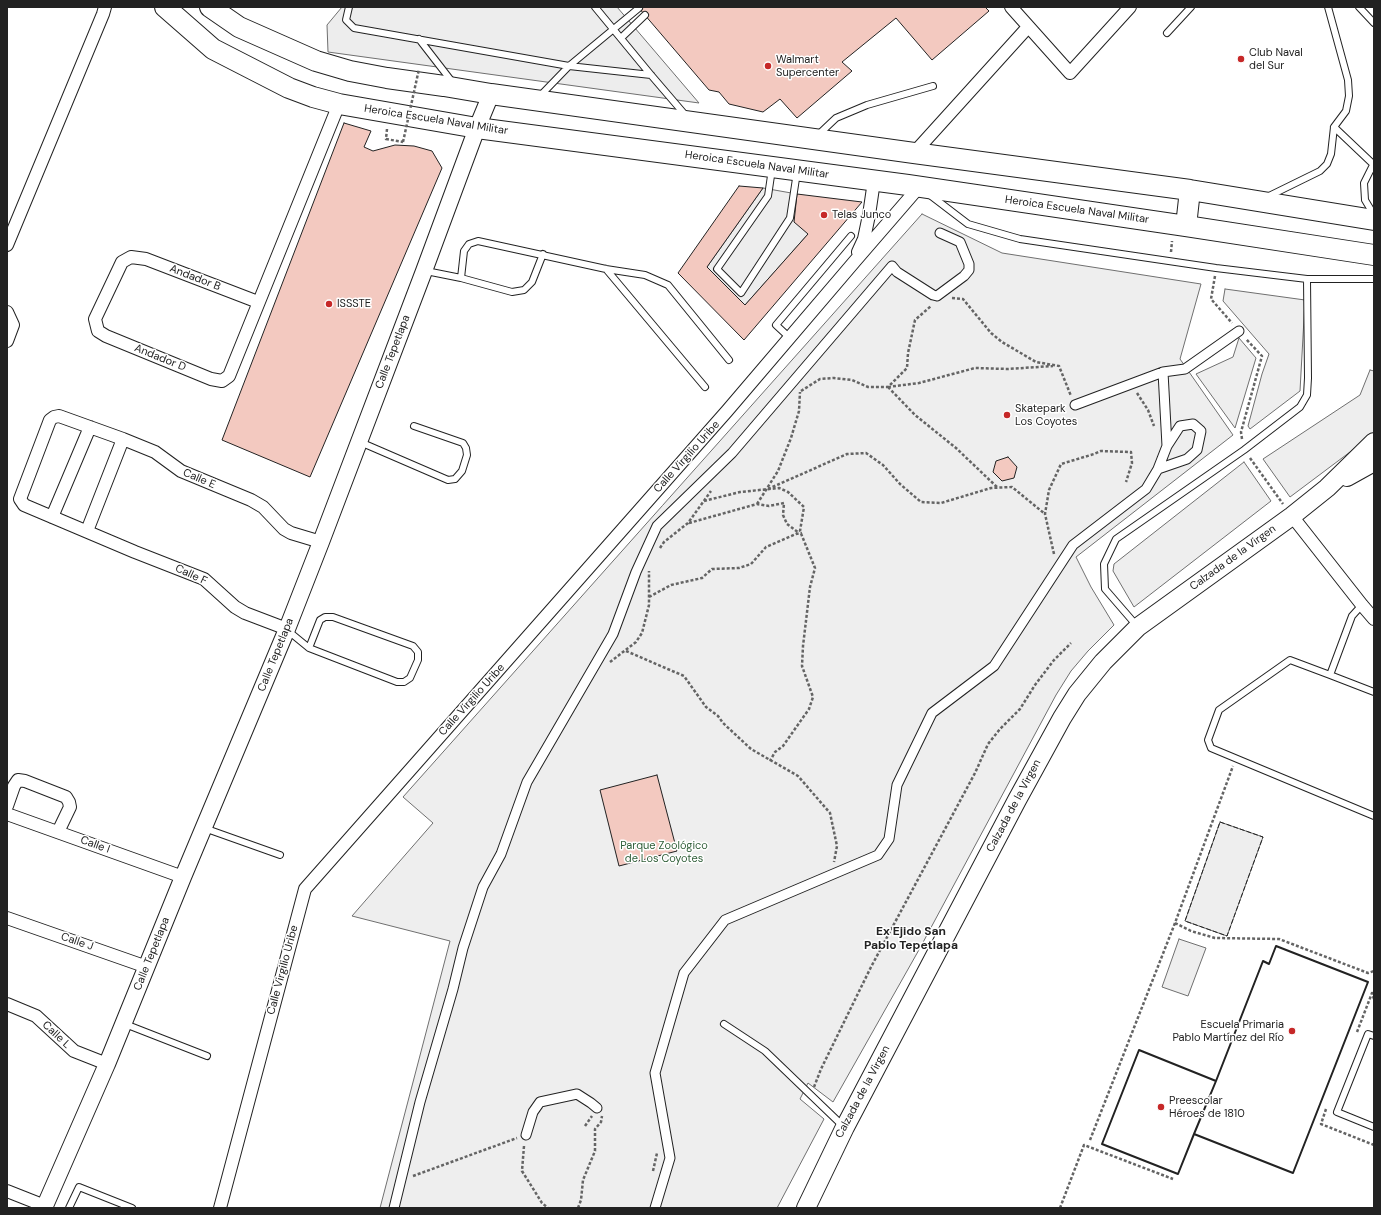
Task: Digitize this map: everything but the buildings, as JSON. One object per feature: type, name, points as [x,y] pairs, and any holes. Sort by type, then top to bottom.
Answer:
[{"type":"main road","name":"Heroica Escuela Naval Militar","points":[[165,7],[213,49],[289,88],[313,97],[340,104],[477,128],[919,187],[1186,226],[1374,256]]},
{"type":"main road","points":[[210,7],[239,27],[316,62],[350,71],[388,78],[490,94],[1190,190],[1374,220]]},
{"type":"main road","points":[[1186,226],[1190,190]]},
{"type":"main road","name":"Calzada de la Virgen","points":[[806,1208],[844,1128],[1062,718],[1077,694],[1103,662],[1138,627],[1292,516],[1327,488],[1374,442]]},
{"type":"main road","name":"Calzada de la Virgen","points":[[1327,488],[1374,462]]},
{"type":"street","points":[[7,245],[105,7]]},
{"type":"street","points":[[1011,7],[1070,73],[1130,7]]},
{"type":"street","points":[[914,153],[1028,27]]},
{"type":"street","name":"Calle Tepetlapa","points":[[44,1207],[107,1064],[183,877],[287,630],[490,94]]},
{"type":"street","points":[[258,302],[340,104]]},
{"type":"street","name":"Calle Virgilio Uribe","points":[[855,261],[865,233],[874,181]]},
{"type":"street","name":"Calle Virgilio Uribe","points":[[220,1208],[305,889],[727,411],[919,187]]},
{"type":"street","points":[[394,1208],[420,1102],[453,989],[463,948],[483,887],[501,854],[527,782],[613,634],[636,572],[657,526],[732,453],[892,266],[897,272],[932,296],[937,296],[964,276],[969,270],[969,264],[960,242],[940,233]]},
{"type":"street","name":"Andador B","points":[[98,331],[95,319],[122,262],[131,257],[146,259],[258,302]]},
{"type":"street","name":"Andador D","points":[[98,331],[106,336],[211,379],[222,381],[229,376],[258,302]]},
{"type":"street","points":[[7,312],[13,325],[7,341]]},
{"type":"street","points":[[1075,404],[1162,372],[1185,369],[1239,331]]},
{"type":"street","points":[[1162,372],[1167,446]]},
{"type":"street","name":"Calle E","points":[[50,420],[59,416],[155,452],[180,472],[251,500],[263,507],[284,529],[291,533],[321,542]]},
{"type":"street","name":"Calle F","points":[[50,420],[20,499],[24,505],[204,579],[235,607],[245,613],[287,630]]},
{"type":"street","points":[[655,1208],[670,1158],[655,1073],[684,973],[725,920],[878,855],[889,839],[897,785],[932,713],[994,666],[1073,545],[1146,489],[1158,469],[1167,446],[1180,426],[1193,424],[1201,431],[1197,450],[1187,459],[1158,469]]},
{"type":"street","points":[[52,517],[90,428]]},
{"type":"street","points":[[87,531],[123,439]]},
{"type":"street","points":[[1292,516],[1362,606],[1374,619]]},
{"type":"street","points":[[7,806],[14,786],[18,780],[26,781],[66,797],[70,802],[70,807],[58,832]]},
{"type":"street","name":"Calle I","points":[[7,814],[183,877]]},
{"type":"street","name":"Calle J","points":[[7,918],[147,967]]},
{"type":"street","name":"Calle L","points":[[7,1004],[36,1016],[74,1052],[107,1064]]},
{"type":"street","points":[[526,1135],[532,1112],[540,1102],[577,1094],[597,1108]]},
{"type":"street","points":[[7,1191],[44,1207]]},
{"type":"lane","points":[[349,7],[346,20],[354,28],[569,66],[651,75]]},
{"type":"lane","points":[[595,7],[692,122]]},
{"type":"lane","points":[[1167,33],[1191,7]]},
{"type":"lane","points":[[1258,201],[1320,171],[1327,164],[1331,154],[1334,127],[1346,111],[1349,96],[1348,80],[1328,7]]},
{"type":"lane","points":[[1359,7],[1374,23]]},
{"type":"lane","points":[[536,100],[569,66],[639,8]]},
{"type":"lane","points":[[621,38],[645,15]]},
{"type":"lane","points":[[420,39],[456,88]]},
{"type":"lane","points":[[814,139],[836,118],[868,105],[933,86]]},
{"type":"lane","points":[[1334,127],[1373,163],[1364,183],[1365,200],[1374,215]]},
{"type":"lane","points":[[773,167],[768,196],[717,268],[741,293],[790,218],[797,171]]},
{"type":"lane","points":[[919,187],[968,224],[1020,239],[1216,268],[1307,279],[1374,278]]},
{"type":"lane","points":[[790,338],[776,325],[851,236]]},
{"type":"lane","points":[[462,278],[464,251],[469,244],[478,241],[606,269],[645,275],[668,285],[729,360]]},
{"type":"lane","points":[[424,271],[462,278],[512,292],[524,290],[532,282],[542,254]]},
{"type":"lane","points":[[606,269],[705,387]]},
{"type":"lane","points":[[1138,627],[1105,589],[1104,564],[1116,539],[1244,450],[1300,407],[1307,395],[1308,378],[1307,279]]},
{"type":"lane","points":[[359,442],[448,480],[455,479],[462,470],[467,455],[466,448],[463,443],[414,426]]},
{"type":"lane","points":[[1330,675],[1352,616],[1362,606]]},
{"type":"lane","points":[[287,630],[309,648],[397,682],[404,682],[410,678],[418,660],[418,652],[413,646],[333,617],[325,617],[320,620],[309,648]]},
{"type":"lane","points":[[1374,692],[1290,660],[1219,710],[1208,740],[1211,748],[1374,816]]},
{"type":"lane","points":[[204,828],[280,855]]},
{"type":"lane","points":[[124,1023],[207,1056]]},
{"type":"lane","points":[[724,1024],[765,1051],[844,1128]]},
{"type":"lane","points":[[1374,1036],[1368,1034],[1337,1112],[1374,1127]]},
{"type":"lane","points":[[69,1208],[79,1187],[132,1208]]},
{"type":"path","points":[[390,113],[386,139],[403,142],[419,69]]},
{"type":"path","points":[[1216,268],[1212,299],[1262,356],[1241,432],[1244,450],[1292,516]]},
{"type":"path","points":[[946,300],[963,299],[991,333],[1002,342],[1036,362],[1059,366]]},
{"type":"path","points":[[888,387],[907,368],[908,353],[915,320],[935,302]]},
{"type":"path","points":[[795,395],[820,379],[834,378],[852,380],[868,387],[888,387],[919,383],[975,368],[1008,369],[1059,366]]},
{"type":"path","points":[[1059,366],[1075,404]]},
{"type":"path","points":[[1130,383],[1148,410],[1155,429]]},
{"type":"path","points":[[888,387],[915,416],[956,448],[998,488]]},
{"type":"path","points":[[757,504],[778,471],[791,438],[800,411],[800,392]]},
{"type":"path","points":[[1063,559],[1054,556],[1045,514],[1050,490],[1060,464],[1101,451],[1131,452],[1132,463],[1126,482]]},
{"type":"path","points":[[766,490],[847,454],[866,453],[884,465],[900,484],[921,502],[941,503],[991,488],[1012,487],[1045,514]]},
{"type":"path","points":[[656,554],[664,542],[688,523],[713,488]]},
{"type":"path","points":[[697,504],[703,501],[740,492],[779,488],[788,492],[804,507],[800,534],[815,568],[810,587],[802,646],[802,666],[813,697],[809,709],[783,746],[774,752],[770,761]]},
{"type":"path","points":[[688,523],[757,504],[770,506],[784,503],[783,516],[787,524],[800,534]]},
{"type":"path","points":[[649,597],[671,585],[702,578],[712,569],[739,568],[751,564],[766,547],[800,534]]},
{"type":"path","points":[[608,664],[636,642],[642,633],[650,606],[650,564],[646,572]]},
{"type":"path","points":[[811,1095],[821,1069],[871,967],[975,773],[988,744],[1000,729],[1020,709],[1035,685],[1054,660],[1071,643]]},
{"type":"path","points":[[626,650],[684,676],[706,707],[718,716],[723,723],[751,749],[798,776],[830,813],[837,846],[834,864]]},
{"type":"path","points":[[1090,1140],[1175,923],[1236,758]]},
{"type":"path","points":[[1175,923],[1191,931],[1215,938],[1279,939],[1368,973],[1374,971]]},
{"type":"path","points":[[578,1208],[581,1200],[582,1180],[595,1151],[595,1129],[602,1118],[602,1115],[597,1108]]},
{"type":"path","points":[[412,1170],[410,1177],[526,1135],[522,1171],[542,1203],[548,1208]]},
{"type":"path","points":[[1060,1208],[1084,1145],[1174,1179]]},
{"type":"path","points":[[653,1172],[658,1149]]},
{"type":"green space","name":"Parque Zoológico de Los Coyotes","points":[[922,214],[1002,253],[1201,284],[1180,359],[1233,435],[1076,557],[1091,587],[1114,625],[1088,651],[1071,671],[1056,695],[920,948],[833,1102],[808,1083],[800,1099],[824,1119],[777,1208],[380,1208],[450,941],[352,916],[433,823],[403,797]]},
{"type":"green space","points":[[1225,289],[1305,300],[1300,391],[1250,429],[1248,426],[1269,354],[1223,301]]},
{"type":"green space","points":[[1239,338],[1256,358],[1235,428],[1196,374],[1233,357]]},
{"type":"green space","points":[[1370,370],[1374,371],[1374,434],[1290,497],[1263,459],[1360,395]]},
{"type":"green space","points":[[1244,462],[1271,501],[1134,607],[1113,571],[1114,564]]},
{"type":"green space","points":[[1220,822],[1263,837],[1227,936],[1185,921]]},
{"type":"green space","points":[[1179,939],[1206,948],[1188,996],[1162,987]]},
{"type":"shaded area","points":[[342,7],[617,7],[699,103],[328,52],[327,25]]},
{"type":"shaded area","points":[[763,188],[797,194],[808,234],[745,305],[707,267]]},
{"type":"fence","points":[[1220,822],[1263,837],[1227,936],[1185,921],[1220,822]]},
{"type":"wall","points":[[1194,1134],[1293,1173],[1368,982],[1276,946],[1269,964],[1263,961],[1216,1081],[1194,1134],[1178,1174],[1102,1144],[1139,1050],[1216,1081]]},
{"type":"place","name":"Club Naval del Sur","points":[[1241,59]]},
{"type":"place","name":"Walmart Supercenter","points":[[768,66]]},
{"type":"place","name":"Telas Junco","points":[[824,215]]},
{"type":"place","name":"ISSSTE","points":[[329,304]]},
{"type":"place","name":"Skatepark Los Coyotes","points":[[1007,415]]},
{"type":"place","name":"Escuela Primaria Pablo Martínez del Río","points":[[1292,1031]]},
{"type":"place","name":"Preescolar Héroes de 1810","points":[[1161,1107]]},
{"type":"district","name":"Ex Ejido San Pablo Tepetlapa","points":[[911,939]]}]
